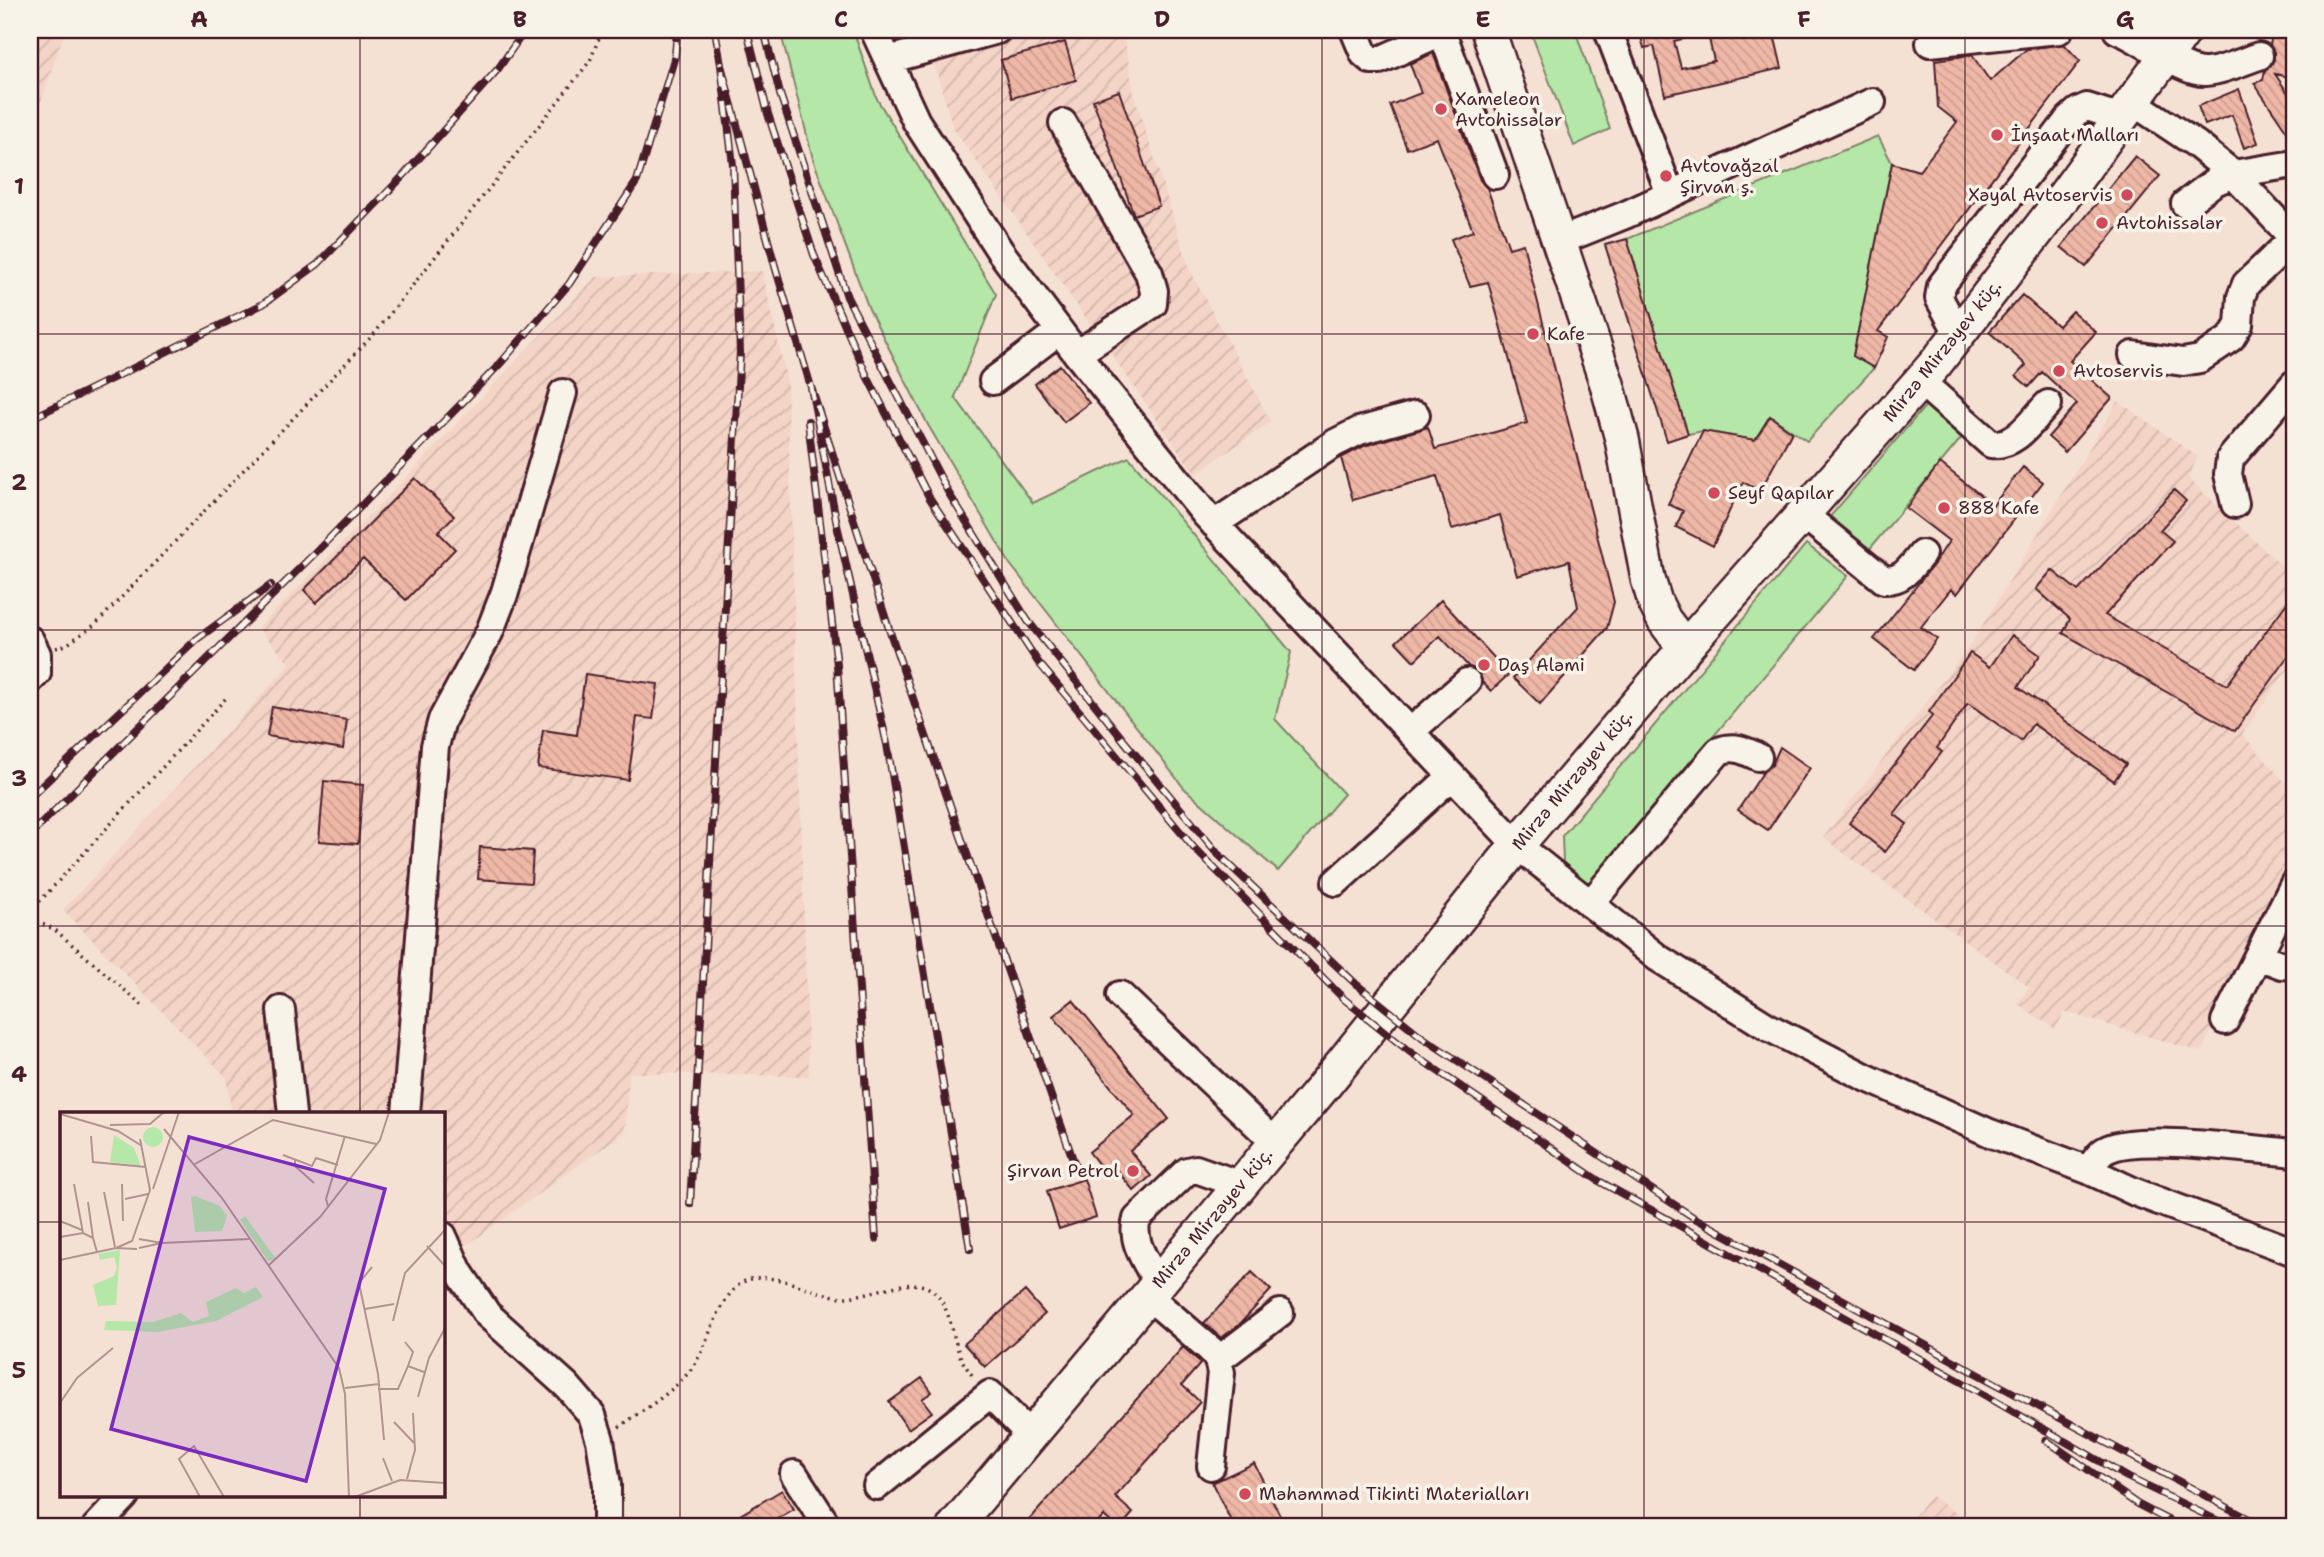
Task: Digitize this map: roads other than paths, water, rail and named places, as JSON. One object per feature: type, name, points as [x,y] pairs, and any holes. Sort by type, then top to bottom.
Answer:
[{"type":"main road","points":[[1488,30],[1607,384],[1622,439],[1648,579],[1655,602],[1664,620],[1685,648]]},
{"type":"main road","name":"Mirzə Mirzəyev küç.","points":[[954,1527],[1276,1143],[1517,845],[1685,648],[1920,381],[2053,211],[2186,30]]},
{"type":"street","points":[[874,30],[916,121],[1000,251],[1077,354],[1214,524],[1517,845],[1658,958],[1768,1027],[1902,1094],[1990,1133],[2294,1252]]},
{"type":"street","points":[[888,60],[997,30]]},
{"type":"street","points":[[1354,30],[1364,54],[1371,60],[1380,60],[1444,31],[1494,175]]},
{"type":"street","points":[[1608,30],[1670,194]]},
{"type":"street","points":[[1930,43],[2059,30]]},
{"type":"street","points":[[2118,30],[2194,72],[2208,72],[2259,56]]},
{"type":"street","points":[[1560,241],[1872,102]]},
{"type":"street","points":[[1958,333],[1938,298],[1941,286],[2068,120],[2087,107],[2127,110],[2196,144],[2233,174],[2294,238],[2246,284],[2241,297],[2239,325],[2231,338],[2200,359],[2183,362],[2133,355]]},
{"type":"street","points":[[1063,123],[1149,273],[1154,291],[1153,304],[1077,354]]},
{"type":"street","points":[[2185,204],[2213,183],[2233,174],[2294,164]]},
{"type":"street","points":[[993,381],[1059,331]]},
{"type":"street","points":[[1920,381],[1992,444],[2002,445],[2012,441],[2048,404]]},
{"type":"street","points":[[2235,504],[2228,474],[2230,458],[2294,384]]},
{"type":"street","points":[[406,1112],[435,746],[442,720],[489,633],[505,592],[563,393]]},
{"type":"street","points":[[1214,524],[1335,443],[1359,431],[1416,415]]},
{"type":"street","points":[[1803,514],[1884,580],[1895,581],[1904,576],[1922,554]]},
{"type":"street","points":[[30,680],[37,673],[34,647]]},
{"type":"street","points":[[1410,732],[1467,682]]},
{"type":"street","points":[[1590,904],[1719,751],[1731,747],[1741,748],[1758,757]]},
{"type":"street","points":[[1336,882],[1452,776]]},
{"type":"street","points":[[2225,1021],[2294,884]]},
{"type":"street","points":[[2258,956],[2294,967]]},
{"type":"street","points":[[1120,995],[1276,1143]]},
{"type":"street","points":[[281,1010],[292,1112]]},
{"type":"street","points":[[2088,1170],[2104,1150],[2130,1142],[2294,1153]]},
{"type":"street","points":[[1211,1466],[1220,1373],[1218,1360],[1153,1289],[1134,1229],[1137,1219],[1187,1171],[1196,1169],[1241,1185]]},
{"type":"street","points":[[444,1238],[459,1272],[487,1314],[567,1386],[592,1415],[600,1440],[607,1485],[607,1527]]},
{"type":"street","points":[[1218,1360],[1280,1313]]},
{"type":"street","points":[[877,1486],[990,1394],[1030,1435]]},
{"type":"street","points":[[794,1474],[828,1527]]},
{"type":"street","points":[[96,1527],[123,1498]]},
{"type":"railway","points":[[30,419],[263,304],[318,264],[405,174],[498,69],[525,30]]},
{"type":"railway","points":[[30,835],[315,553],[499,365],[569,284],[637,181],[675,56],[677,30]]},
{"type":"railway","points":[[715,30],[721,65]]},
{"type":"railway","points":[[747,30],[768,114],[814,255],[867,376],[929,497],[1038,662],[1194,848],[1344,999],[1410,1052],[1599,1181],[1969,1386],[2127,1477],[2231,1527]]},
{"type":"railway","points":[[764,30],[780,94],[847,297],[948,492],[1028,621],[1218,854],[1356,984],[1422,1037],[1693,1217],[2264,1527]]},
{"type":"railway","points":[[690,1204],[740,352],[733,165],[721,65],[811,387]]},
{"type":"railway","points":[[970,1249],[887,744],[837,525],[811,387],[891,635],[1077,1171]]},
{"type":"railway","points":[[808,421],[837,665],[876,1239]]},
{"type":"railway","points":[[30,797],[197,639],[271,585]]},
{"type":"railway","points":[[2046,1440],[2137,1504],[2181,1527]]},
{"type":"place","name":"Xameleon Avtohissələr","points":[[1441,109]]},
{"type":"place","name":"İnşaat Malları","points":[[1997,135]]},
{"type":"place","name":"Avtovağzal Şirvan ş.","points":[[1666,176]]},
{"type":"place","name":"Xəyal Avtoservis","points":[[2127,195]]},
{"type":"place","name":"Avtohissələr","points":[[2102,223]]},
{"type":"place","name":"Kafe","points":[[1533,334]]},
{"type":"place","name":"Avtoservis","points":[[2059,371]]},
{"type":"place","name":"Seyf Qapılar","points":[[1714,493]]},
{"type":"place","name":"888 Kafe","points":[[1944,508]]},
{"type":"place","name":"Daş Aləmi","points":[[1484,665]]},
{"type":"place","name":"Şirvan Petrol","points":[[1133,1171]]},
{"type":"place","name":"Məhəmməd Tikinti Materialları","points":[[1245,1494]]}]
